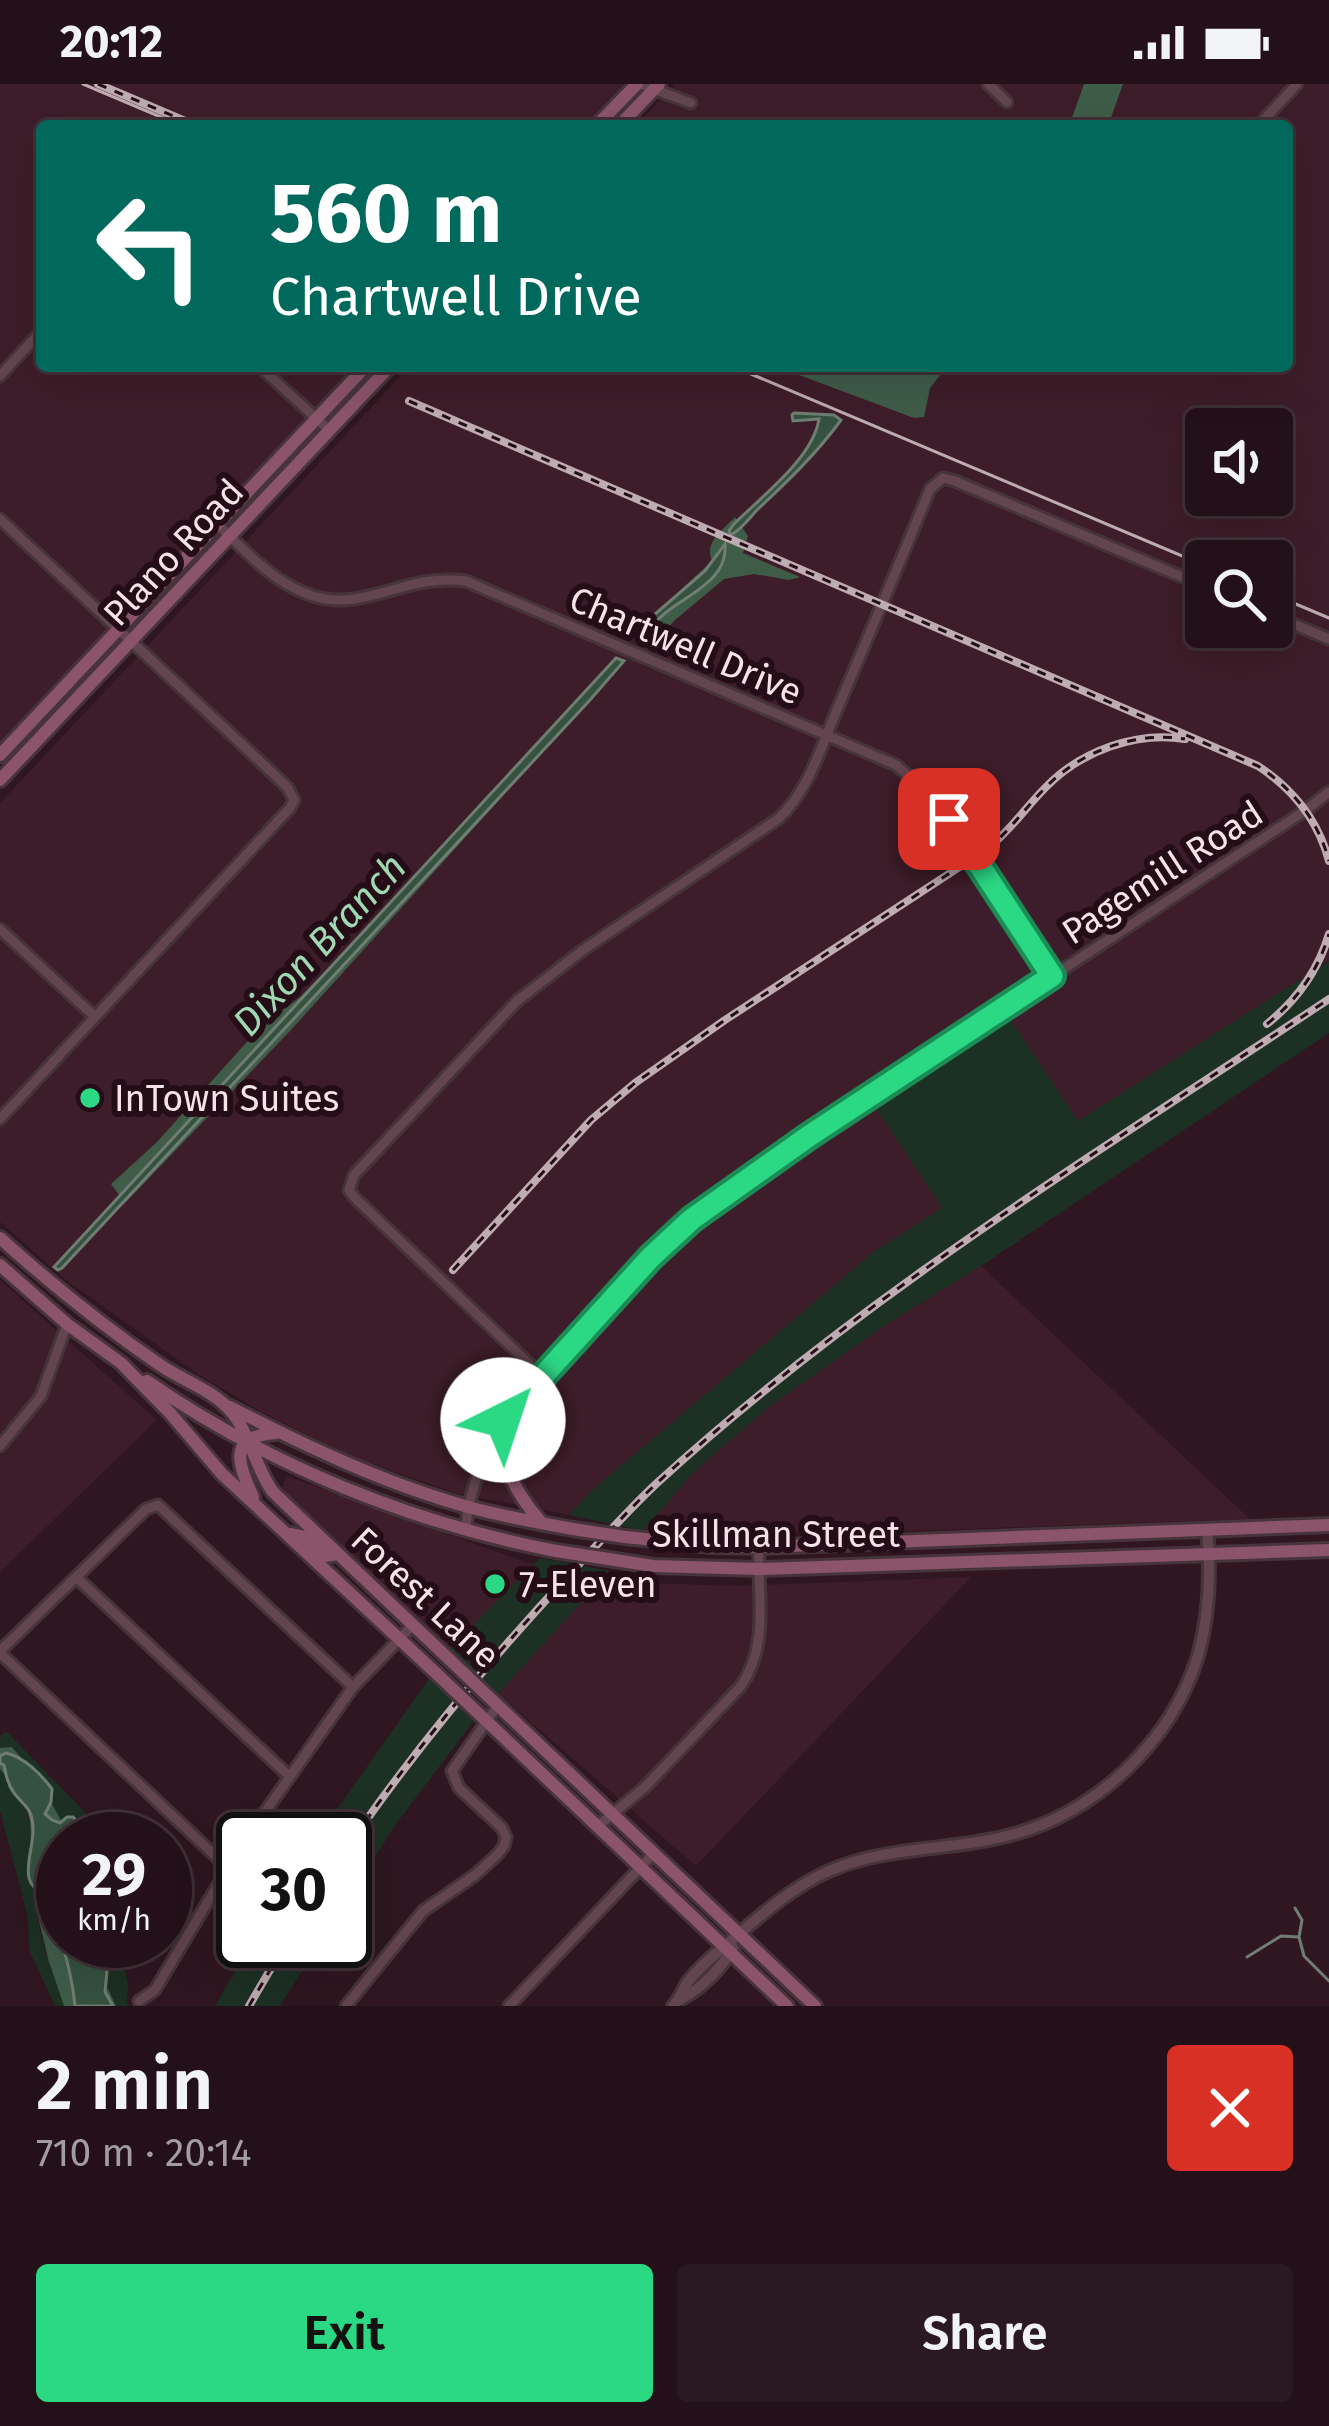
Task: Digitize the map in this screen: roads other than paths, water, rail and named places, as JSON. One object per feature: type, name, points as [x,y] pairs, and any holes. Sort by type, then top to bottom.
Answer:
[{"type":"main road","points":[[604,120],[648,85]]},
{"type":"main road","points":[[623,120],[648,85]]},
{"type":"main road","name":"Plano Road","points":[[0,755],[360,372]]},
{"type":"main road","name":"Plano Road","points":[[1,777],[384,372]]},
{"type":"main road","name":"Forest Lane","points":[[0,1238],[78,1306],[230,1411],[273,1492],[815,2006]]},
{"type":"main road","name":"Forest Lane","points":[[0,1264],[68,1324],[122,1363],[222,1474],[787,2006]]},
{"type":"main road","points":[[68,1324],[78,1306]]},
{"type":"main road","name":"Skillman Street","points":[[122,1363],[176,1400],[293,1465],[392,1506],[556,1551],[653,1566],[758,1570],[1329,1550]]},
{"type":"main road","name":"Skillman Street","points":[[219,1401],[376,1474],[469,1507],[657,1541],[759,1547],[1329,1526]]},
{"type":"main road","points":[[256,1504],[239,1456],[246,1440],[260,1433],[280,1432]]},
{"type":"main road","points":[[494,1434],[525,1503],[541,1523]]},
{"type":"main road","points":[[273,1492],[276,1474],[293,1465]]},
{"type":"main road","points":[[289,1533],[305,1538],[325,1556],[337,1554]]},
{"type":"main road","points":[[981,1540],[982,1563]]},
{"type":"main road","points":[[653,1566],[657,1541]]},
{"type":"street","points":[[988,84],[1007,102]]},
{"type":"street","points":[[1264,120],[1297,84]]},
{"type":"street","points":[[648,85],[691,103]]},
{"type":"street","points":[[0,376],[36,337]]},
{"type":"street","points":[[266,372],[329,430]]},
{"type":"street","points":[[541,1376],[355,1198],[349,1190],[354,1175],[517,1001],[791,807],[801,793],[929,489],[943,478],[1185,578]]},
{"type":"street","points":[[0,518],[288,788],[294,800],[0,1119]]},
{"type":"street","name":"Chartwell Drive","points":[[217,524],[281,581],[307,596],[352,599],[420,581],[466,580],[896,764],[931,795],[1052,976]]},
{"type":"street","points":[[1293,624],[1329,639]]},
{"type":"street","name":"Pagemill Road","points":[[466,1529],[494,1434],[541,1376],[692,1219],[809,1136],[1329,792]]},
{"type":"street","points":[[0,929],[94,1017]]},
{"type":"street","points":[[0,1446],[41,1396],[68,1324]]},
{"type":"street","points":[[216,1857],[0,1652],[146,1509],[158,1505],[352,1688]]},
{"type":"street","points":[[676,2003],[696,1990],[739,1934],[784,1896],[831,1870],[877,1856],[1025,1831],[1109,1785],[1152,1742],[1191,1675],[1207,1613],[1207,1529]]},
{"type":"street","points":[[598,1826],[645,1787],[749,1674],[759,1646],[759,1547]]},
{"type":"street","points":[[77,1578],[289,1776]]},
{"type":"street","points":[[264,1812],[352,1688],[413,1625]]},
{"type":"street","points":[[346,2006],[423,1911],[484,1868],[504,1846],[502,1828],[459,1788],[452,1771],[494,1702]]},
{"type":"street","points":[[509,2006],[654,1853]]},
{"type":"street","points":[[139,2001],[155,1990],[216,1886]]},
{"type":"waterway","points":[[1295,1908],[1302,1920],[1299,1937]]},
{"type":"waterway","points":[[1247,1957],[1281,1936],[1299,1937],[1304,1956],[1329,1981]]},
{"type":"tram line","points":[[83,84],[168,120]]},
{"type":"tram line","points":[[746,372],[1185,557]]},
{"type":"tram line","points":[[1293,603],[1329,618]]},
{"type":"railway","points":[[98,84],[183,120]]},
{"type":"railway","points":[[409,401],[1258,766],[1302,807],[1329,861]]},
{"type":"railway","points":[[453,1270],[591,1120],[635,1083],[987,849],[1060,774],[1110,746],[1148,738],[1185,739]]},
{"type":"railway","points":[[1267,1024],[1305,984],[1329,934]]},
{"type":"railway","points":[[372,1813],[480,1674],[539,1608],[646,1494],[735,1415],[983,1228],[1329,999]]},
{"type":"railway","points":[[249,2006],[271,1968]]},
{"type":"place","name":"InTown Suites","points":[[90,1098]]},
{"type":"place","name":"7-Eleven","points":[[495,1584]]},
{"type":"water label","name":"Dixon Branch","points":[[319,944]]}]
